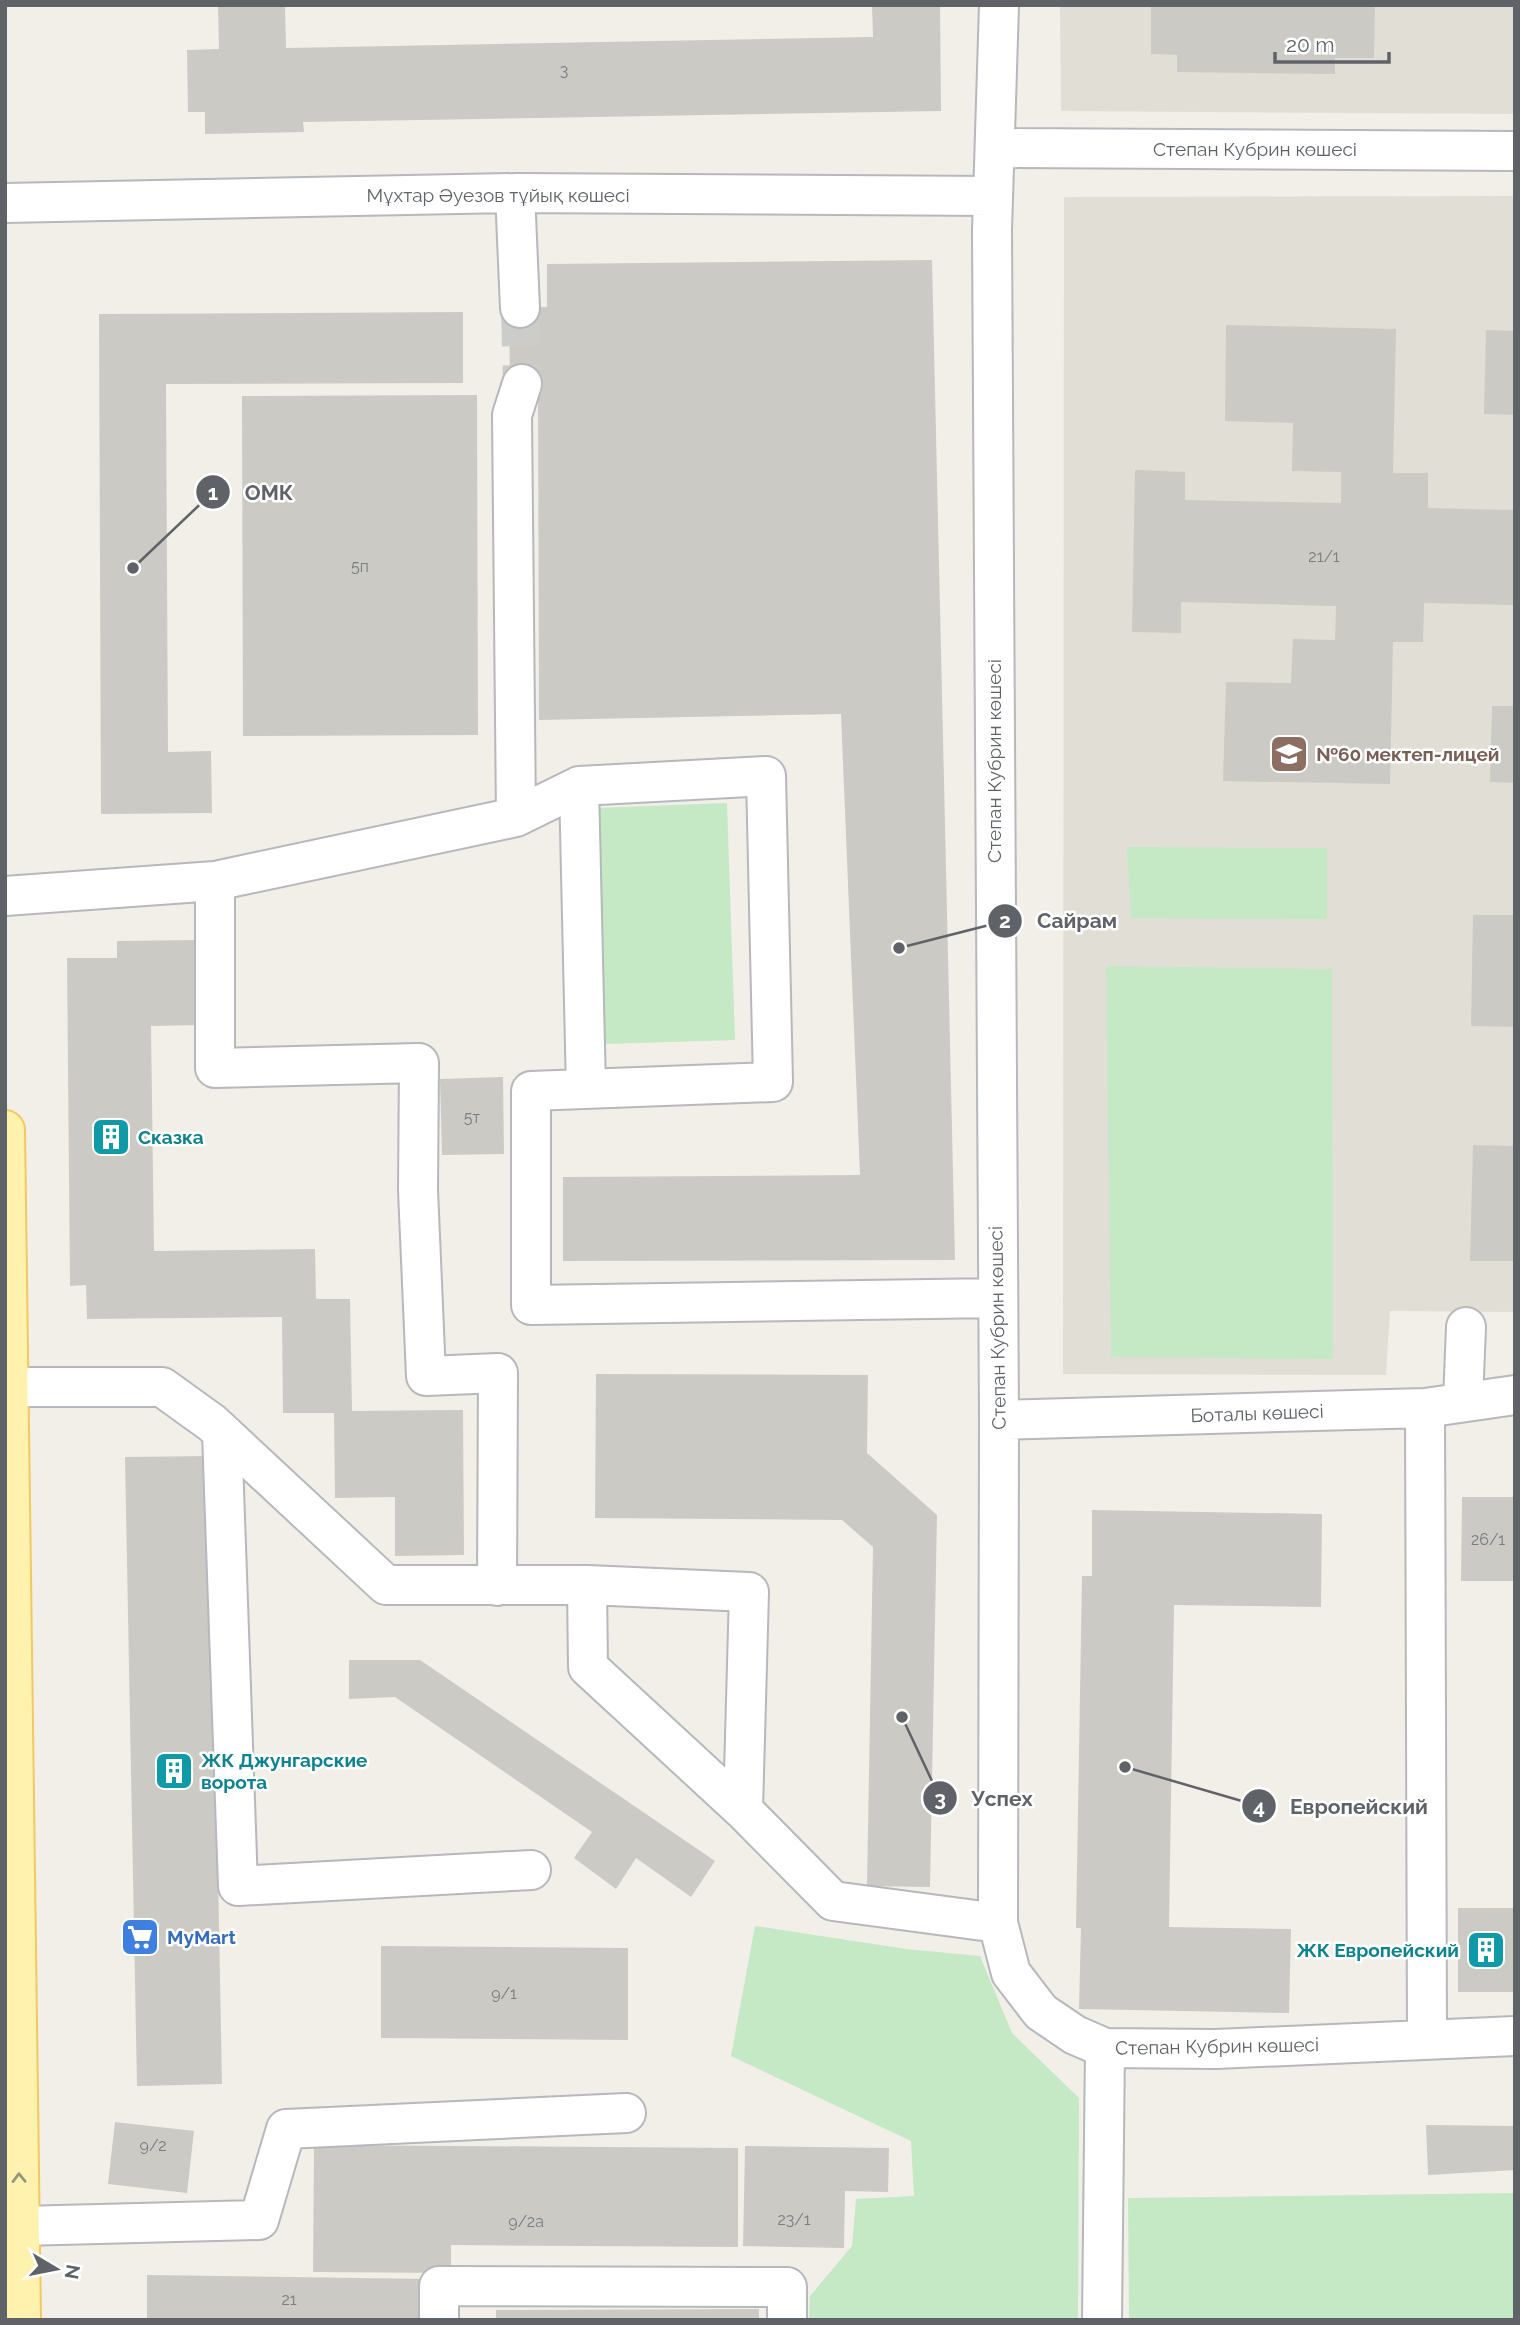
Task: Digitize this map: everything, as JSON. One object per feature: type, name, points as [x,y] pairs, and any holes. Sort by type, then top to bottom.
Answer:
[{"type":"main road","points":[[5,1130],[21,2320]]},
{"type":"street","name":"Степан Кубрин көшесі","points":[[999,5],[996,148],[992,196],[999,1420],[998,1923],[1011,1973],[1041,2012],[1075,2035],[1105,2048],[1216,2049],[1515,2036]]},
{"type":"street","name":"Степан Кубрин көшесі","points":[[996,148],[1515,151]]},
{"type":"street","name":"Мұхтар Әуезов тұйық көшесі","points":[[5,202],[515,193],[992,196]]},
{"type":"street","points":[[515,193],[520,308]]},
{"type":"street","points":[[516,817],[512,415],[522,384]]},
{"type":"street","points":[[5,896],[215,881],[516,817],[579,786],[766,776],[773,1082],[531,1091],[531,1305],[997,1297]]},
{"type":"street","points":[[579,786],[586,1089]]},
{"type":"street","points":[[215,881],[215,1068],[419,1063],[418,1190],[426,1376],[498,1373],[497,1586]]},
{"type":"street","points":[[1463,1402],[1466,1327]]},
{"type":"street","points":[[9,1387],[162,1387],[222,1433],[386,1585],[587,1585],[749,1592],[743,1810]]},
{"type":"street","name":"Боталы көшесі","points":[[999,1420],[1425,1408],[1515,1395]]},
{"type":"street","points":[[1425,1408],[1427,2040]]},
{"type":"street","points":[[222,1433],[238,1886],[531,1870]]},
{"type":"street","points":[[587,1585],[587,1667],[743,1810],[833,1901],[998,1923]]},
{"type":"street","points":[[1102,2320],[1105,2048]]},
{"type":"street","points":[[20,2226],[260,2220],[286,2129],[626,2113]]},
{"type":"street","points":[[439,2320],[439,2286],[787,2287],[787,2320]]},
{"type":"shaded area","points":[[1060,5],[1515,5],[1515,114],[1061,111]]},
{"type":"shaded area","name":"№60 мектеп-лицей","points":[[1515,196],[1515,1312],[1390,1311],[1386,1375],[1063,1374],[1064,197]]},
{"type":"green space","points":[[727,803],[735,1040],[604,1044],[596,808]]},
{"type":"green space","points":[[1127,847],[1327,848],[1327,919],[1131,918]]},
{"type":"green space","points":[[1106,966],[1332,969],[1333,1359],[1111,1357]]},
{"type":"green space","points":[[755,1926],[906,1949],[980,1956],[1012,2033],[1079,2098],[1078,2320],[809,2320],[810,2296],[852,2246],[856,2199],[914,2196],[911,2141],[731,2056]]},
{"type":"green space","points":[[1515,2193],[1515,2320],[1129,2320],[1128,2198]]},
{"type":"building","points":[[218,5],[285,5],[286,48],[873,37],[872,5],[940,5],[941,111],[303,122],[304,132],[205,134],[205,112],[188,112],[187,50],[219,49]]},
{"type":"building","points":[[1151,5],[1375,5],[1374,58],[1335,58],[1335,74],[1177,72],[1177,55],[1151,54]]},
{"type":"building","points":[[932,260],[955,1260],[563,1261],[563,1177],[860,1175],[841,714],[539,720],[538,384],[510,385],[509,308],[547,307],[547,264]]},
{"type":"building","points":[[463,312],[463,383],[166,384],[168,752],[211,751],[212,813],[101,814],[99,314]]},
{"type":"building","points":[[1226,325],[1396,329],[1393,473],[1428,473],[1428,508],[1515,510],[1515,605],[1424,603],[1423,642],[1393,642],[1390,784],[1223,781],[1226,682],[1291,683],[1293,639],[1335,640],[1336,606],[1181,602],[1181,633],[1132,632],[1135,470],[1185,472],[1185,500],[1341,503],[1341,472],[1292,471],[1293,423],[1225,421]]},
{"type":"building","points":[[1486,330],[1515,331],[1515,415],[1484,414]]},
{"type":"building","points":[[477,395],[478,735],[243,736],[242,396]]},
{"type":"building","points":[[1492,706],[1515,706],[1515,783],[1490,782]]},
{"type":"building","points":[[1473,915],[1515,915],[1515,1027],[1471,1026]]},
{"type":"building","name":"Сказка","points":[[199,940],[200,1025],[151,1026],[154,1251],[315,1249],[316,1299],[350,1299],[352,1411],[463,1410],[464,1555],[395,1556],[395,1497],[335,1498],[334,1413],[283,1413],[282,1317],[87,1319],[86,1285],[70,1286],[67,958],[117,958],[117,941]]},
{"type":"building","points":[[503,1077],[504,1154],[442,1155],[440,1079]]},
{"type":"building","points":[[1473,1145],[1515,1146],[1515,1261],[1470,1261]]},
{"type":"building","points":[[596,1374],[868,1375],[867,1453],[937,1515],[930,1887],[867,1886],[873,1547],[842,1520],[595,1518]]},
{"type":"building","name":"ЖК Джунгарские ворота","points":[[210,1456],[222,2084],[137,2086],[125,1457]]},
{"type":"building","points":[[1462,1497],[1515,1497],[1515,1581],[1461,1581]]},
{"type":"building","points":[[1092,1510],[1322,1514],[1321,1607],[1174,1605],[1169,1927],[1291,1929],[1289,2013],[1079,2009],[1081,1928],[1076,1928],[1082,1576],[1092,1576]]},
{"type":"building","points":[[349,1660],[420,1660],[715,1861],[691,1897],[636,1858],[616,1889],[574,1858],[592,1832],[395,1697],[349,1699]]},
{"type":"building","name":"ЖК Европейский","points":[[1458,1908],[1515,1908],[1515,1992],[1458,1992]]},
{"type":"building","points":[[381,1946],[628,1948],[628,2040],[381,2038]]},
{"type":"building","points":[[115,2122],[194,2131],[187,2193],[108,2184]]},
{"type":"building","points":[[1426,2125],[1515,2126],[1515,2170],[1428,2175]]},
{"type":"building","points":[[314,2145],[738,2148],[738,2247],[451,2245],[451,2273],[313,2272]]},
{"type":"building","points":[[745,2146],[889,2148],[888,2192],[845,2191],[844,2248],[743,2246]]},
{"type":"building","points":[[147,2275],[430,2279],[430,2320],[147,2320]]},
{"type":"building","points":[[759,2309],[759,2320],[496,2320],[496,2310]]},
{"type":"tunnel","points":[[520,308],[522,384]]},
{"type":"place","name":"ОМК","points":[[133,568]]},
{"type":"place","name":"№60 мектеп-лицей","points":[[1289,754]]},
{"type":"place","name":"Сайрам","points":[[899,948]]},
{"type":"place","name":"Сказка","points":[[111,1137]]},
{"type":"place","name":"Успех","points":[[902,1717]]},
{"type":"place","name":"Европейский","points":[[1125,1767]]},
{"type":"place","name":"ЖК Джунгарские ворота","points":[[174,1771]]},
{"type":"place","name":"MyMart","points":[[140,1937]]},
{"type":"place","name":"ЖК Европейский","points":[[1486,1950]]}]
